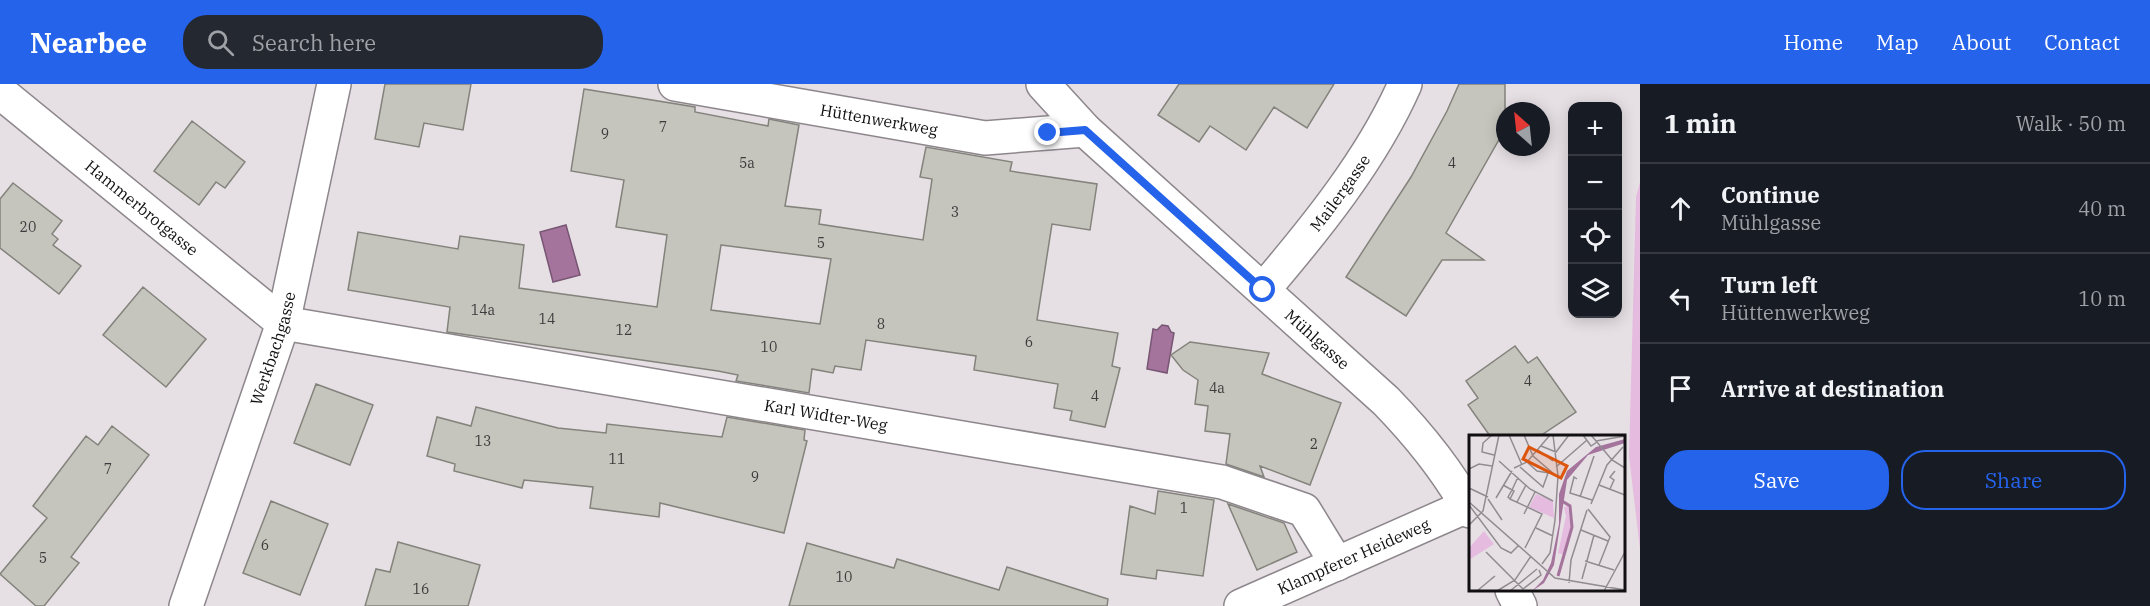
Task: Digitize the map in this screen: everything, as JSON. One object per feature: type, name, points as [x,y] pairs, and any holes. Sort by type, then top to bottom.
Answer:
[{"type":"street","name":"Werkbachgasse","points":[[186,606],[283,323],[334,84]]},
{"type":"street","name":"Hüttenwerkweg","points":[[675,84],[985,138],[1085,130]]},
{"type":"street","name":"Mühlgasse","points":[[1043,84],[1085,130],[1386,401],[1412,429],[1469,508]]},
{"type":"street","name":"Mailergasse","points":[[1263,290],[1289,260],[1355,172],[1398,99],[1404,84]]},
{"type":"street","name":"Hammerbrotgasse","points":[[0,92],[283,323]]},
{"type":"street","name":"Karl Widter-Weg","points":[[283,323],[1222,482],[1304,510],[1337,564]]},
{"type":"street","name":"Klampferer Heideweg","points":[[1241,606],[1469,508]]},
{"type":"street","points":[[1512,591],[1520,606]]},
{"type":"shaded area","points":[[1640,182],[1640,549],[1629,456],[1636,197]]},
{"type":"shaded area","points":[[566,225],[580,275],[553,282],[540,232]]},
{"type":"shaded area","points":[[1162,325],[1168,326],[1174,333],[1167,373],[1147,369],[1153,329],[1157,330]]},
{"type":"building","points":[[385,84],[471,84],[463,130],[424,123],[419,147],[375,139]]},
{"type":"building","points":[[1179,84],[1334,84],[1307,128],[1274,107],[1246,150],[1210,126],[1199,142],[1158,115]]},
{"type":"building","points":[[1459,84],[1505,84],[1505,102],[1496,102],[1496,145],[1446,233],[1484,260],[1442,260],[1406,316],[1346,277],[1411,177]]},
{"type":"building","points":[[584,89],[695,107],[695,112],[768,126],[769,119],[799,125],[785,206],[821,210],[819,224],[923,240],[932,179],[920,177],[926,147],[1012,162],[1010,171],[1097,184],[1090,230],[1052,224],[1037,320],[1118,333],[1112,366],[1120,368],[1105,427],[1070,420],[1072,411],[1054,408],[1058,384],[974,370],[976,356],[866,340],[861,370],[835,366],[833,373],[812,369],[809,393],[736,381],[738,375],[718,371],[447,332],[450,307],[348,290],[358,232],[458,249],[460,236],[524,245],[519,288],[657,307],[667,235],[616,227],[624,180],[571,171]],"holes":[[[721,245],[831,259],[820,324],[711,310]]]},
{"type":"building","points":[[192,121],[245,162],[225,188],[216,182],[199,205],[154,171]]},
{"type":"building","points":[[13,183],[62,221],[52,234],[58,239],[53,245],[81,266],[59,294],[0,248],[0,199]]},
{"type":"building","points":[[143,287],[206,339],[166,387],[103,335]]},
{"type":"building","points":[[1190,342],[1269,353],[1262,374],[1341,403],[1310,485],[1260,466],[1264,477],[1226,464],[1230,434],[1205,431],[1208,406],[1195,404],[1198,380],[1183,370],[1171,355]]},
{"type":"building","points":[[1515,346],[1528,363],[1537,357],[1576,412],[1542,435],[1489,435],[1468,405],[1478,398],[1466,381]]},
{"type":"building","points":[[316,384],[373,405],[350,465],[294,443]]},
{"type":"building","points":[[476,407],[558,428],[606,433],[607,424],[722,437],[727,417],[805,430],[804,440],[807,441],[784,533],[660,503],[659,517],[590,508],[593,487],[524,480],[522,488],[454,471],[455,464],[427,456],[437,417],[471,426]]},
{"type":"building","points":[[112,426],[149,455],[71,557],[79,563],[44,606],[36,606],[0,574],[47,518],[33,506],[86,436],[98,445]]},
{"type":"building","points":[[1158,491],[1214,500],[1203,576],[1157,570],[1156,579],[1121,574],[1130,506],[1155,514]]},
{"type":"building","points":[[271,501],[328,524],[300,595],[243,573]]},
{"type":"building","points":[[1228,504],[1284,523],[1297,552],[1257,570]]},
{"type":"building","points":[[398,542],[480,565],[468,606],[365,606],[376,569],[390,572]]},
{"type":"building","points":[[807,543],[894,568],[897,559],[999,590],[1007,567],[1108,599],[1107,606],[789,606]]},
{"type":"route","points":[[1048,133],[1085,130],[1263,290]]}]
